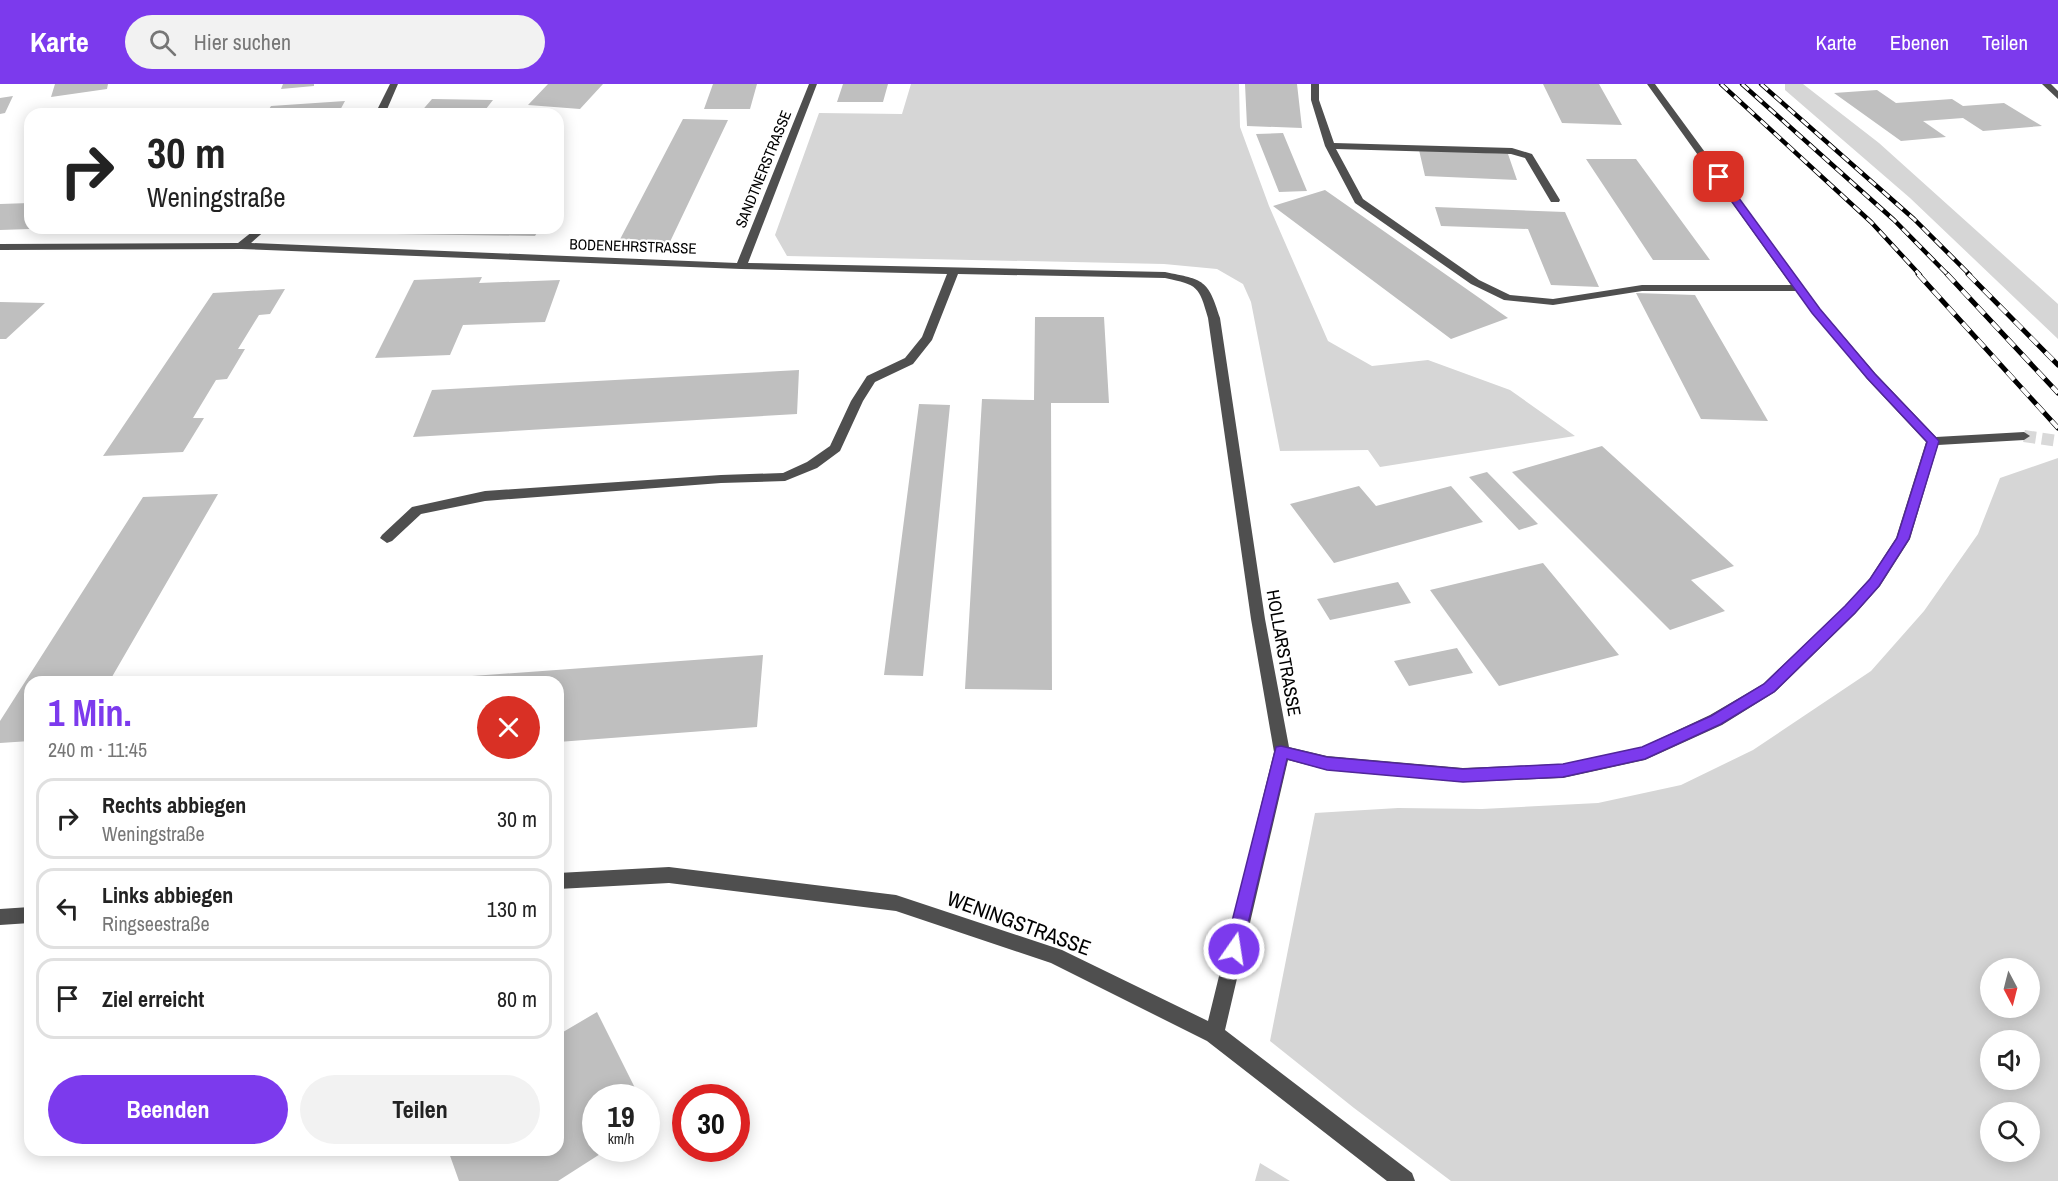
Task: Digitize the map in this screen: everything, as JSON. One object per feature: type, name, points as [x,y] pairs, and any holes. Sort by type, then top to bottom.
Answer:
[{"type":"street","points":[[383,108],[394,84]]},
{"type":"street","name":"SANDTNERSTRASSE","points":[[741,266],[813,84]]},
{"type":"street","points":[[1315,84],[1315,100],[1330,146],[1359,201],[1475,282],[1508,298],[1553,302],[1642,288],[1799,288]]},
{"type":"street","points":[[1652,84],[1799,288],[1871,376],[1933,441],[2024,436]]},
{"type":"street","points":[[2046,84],[2058,96]]},
{"type":"street","points":[[1330,146],[1512,151],[1529,156],[1555,200]]},
{"type":"street","points":[[241,246],[256,234]]},
{"type":"street","name":"BODENEHRSTRASSE","points":[[0,247],[241,246],[741,266],[1165,275],[1193,281]]},
{"type":"street","points":[[387,538],[417,510],[484,496],[721,479],[785,477],[812,465],[835,448],[871,379],[909,361],[928,338],[954,270]]},
{"type":"street","name":"HOLLARSTRASSE","points":[[1193,281],[1206,292],[1214,318],[1258,619],[1281,752],[1214,1034]]},
{"type":"street","points":[[1281,752],[1327,764],[1463,775],[1563,771],[1645,753],[1716,720],[1769,688],[1875,582],[1903,539],[1933,441]]},
{"type":"street","name":"WENINGSTRASSE","points":[[564,881],[669,875],[896,903],[1055,956],[1214,1034],[1404,1181]]},
{"type":"street","points":[[0,916],[24,915]]},
{"type":"shaded area","points":[[911,84],[1239,84],[1240,127],[1269,206],[1328,341],[1372,366],[1428,360],[1510,390],[1575,436],[1380,467],[1368,450],[1280,451],[1251,302],[1243,284],[1217,269],[1164,264],[787,256],[775,235],[819,113],[902,114]]},
{"type":"shaded area","points":[[1785,84],[1803,84],[1879,143],[2058,304],[2058,339],[1910,198],[1785,90]]},
{"type":"shaded area","points":[[2058,458],[2058,1181],[1451,1181],[1270,1041],[1315,813],[1398,808],[1482,809],[1598,803],[1681,785],[1753,750],[1871,671],[1924,611],[1978,534],[2000,478]]},
{"type":"shaded area","points":[[1260,1163],[1290,1181],[1255,1181]]},
{"type":"building","points":[[55,84],[108,84],[107,89],[51,97]]},
{"type":"building","points":[[283,84],[314,84],[314,86],[281,89]]},
{"type":"building","points":[[548,84],[603,84],[580,109],[528,105]]},
{"type":"building","points":[[713,84],[757,84],[750,109],[704,109]]},
{"type":"building","points":[[843,84],[888,84],[883,102],[837,102]]},
{"type":"building","points":[[1245,84],[1297,84],[1302,128],[1247,126]]},
{"type":"building","points":[[1543,84],[1599,84],[1622,125],[1562,123]]},
{"type":"building","points":[[1877,90],[1896,103],[1952,99],[1963,106],[2004,103],[2042,126],[1983,131],[1963,118],[1923,121],[1946,137],[1901,141],[1834,93]]},
{"type":"building","points":[[13,96],[5,113],[0,114],[0,98]]},
{"type":"building","points":[[432,99],[493,100],[487,108],[424,108]]},
{"type":"building","points":[[345,101],[341,108],[270,108],[271,106]]},
{"type":"building","points":[[683,119],[728,120],[668,246],[617,245]]},
{"type":"building","points":[[1283,133],[1307,191],[1279,192],[1256,134]]},
{"type":"building","points":[[1419,150],[1508,154],[1517,180],[1425,176]]},
{"type":"building","points":[[1586,159],[1636,159],[1710,260],[1653,260]]},
{"type":"building","points":[[1325,190],[1508,318],[1451,339],[1273,206]]},
{"type":"building","points":[[24,203],[24,229],[0,230],[0,204]]},
{"type":"building","points":[[1435,207],[1565,212],[1599,287],[1551,285],[1528,229],[1441,226]]},
{"type":"building","points":[[396,234],[536,234],[535,236]]},
{"type":"building","points":[[482,277],[479,283],[560,280],[545,322],[463,325],[450,355],[375,358],[414,280]]},
{"type":"building","points":[[285,289],[270,314],[259,315],[238,349],[245,349],[227,379],[216,380],[193,418],[204,418],[183,452],[103,456],[213,293]]},
{"type":"building","points":[[1636,293],[1695,295],[1768,421],[1701,419]]},
{"type":"building","points":[[0,302],[45,303],[6,339],[0,339]]},
{"type":"building","points":[[1035,317],[1104,317],[1109,403],[1051,403],[1052,690],[965,689],[982,399],[1034,400]]},
{"type":"building","points":[[799,370],[797,414],[413,437],[432,390]]},
{"type":"building","points":[[919,404],[950,405],[923,676],[884,675]]},
{"type":"building","points":[[1602,446],[1734,566],[1691,580],[1725,611],[1670,630],[1512,472]]},
{"type":"building","points":[[1487,472],[1538,524],[1519,530],[1469,477]]},
{"type":"building","points":[[1359,486],[1376,506],[1451,486],[1483,522],[1334,563],[1290,504]]},
{"type":"building","points":[[218,494],[112,676],[29,676],[143,497]]},
{"type":"building","points":[[1543,563],[1619,655],[1499,686],[1430,590]]},
{"type":"building","points":[[1398,582],[1411,603],[1330,620],[1317,599]]},
{"type":"building","points":[[1457,648],[1473,673],[1409,686],[1394,661]]},
{"type":"building","points":[[763,655],[757,727],[564,742],[564,676],[472,676]]},
{"type":"building","points":[[24,683],[24,741],[0,743],[0,721]]},
{"type":"building","points":[[597,1012],[633,1084],[582,1084],[582,1162],[588,1162],[558,1181],[459,1181],[450,1156],[564,1156],[564,1031]]},
{"type":"tunnel","points":[[2024,436],[2058,441]]},
{"type":"railway","points":[[1721,84],[1871,222],[1920,275]]},
{"type":"railway","points":[[1742,84],[1894,220],[1948,275]]},
{"type":"railway","points":[[1761,84],[1914,219],[1970,275]]},
{"type":"railway","points":[[1918,274],[2058,428]]},
{"type":"railway","points":[[1947,274],[2058,393]]},
{"type":"railway","points":[[1968,274],[2058,365]]},
{"type":"route","points":[[1234,949],[1281,752],[1327,764],[1463,775],[1563,771],[1645,753],[1716,720],[1769,688],[1875,582],[1903,539],[1933,441],[1871,376],[1816,311],[1719,177]]}]
